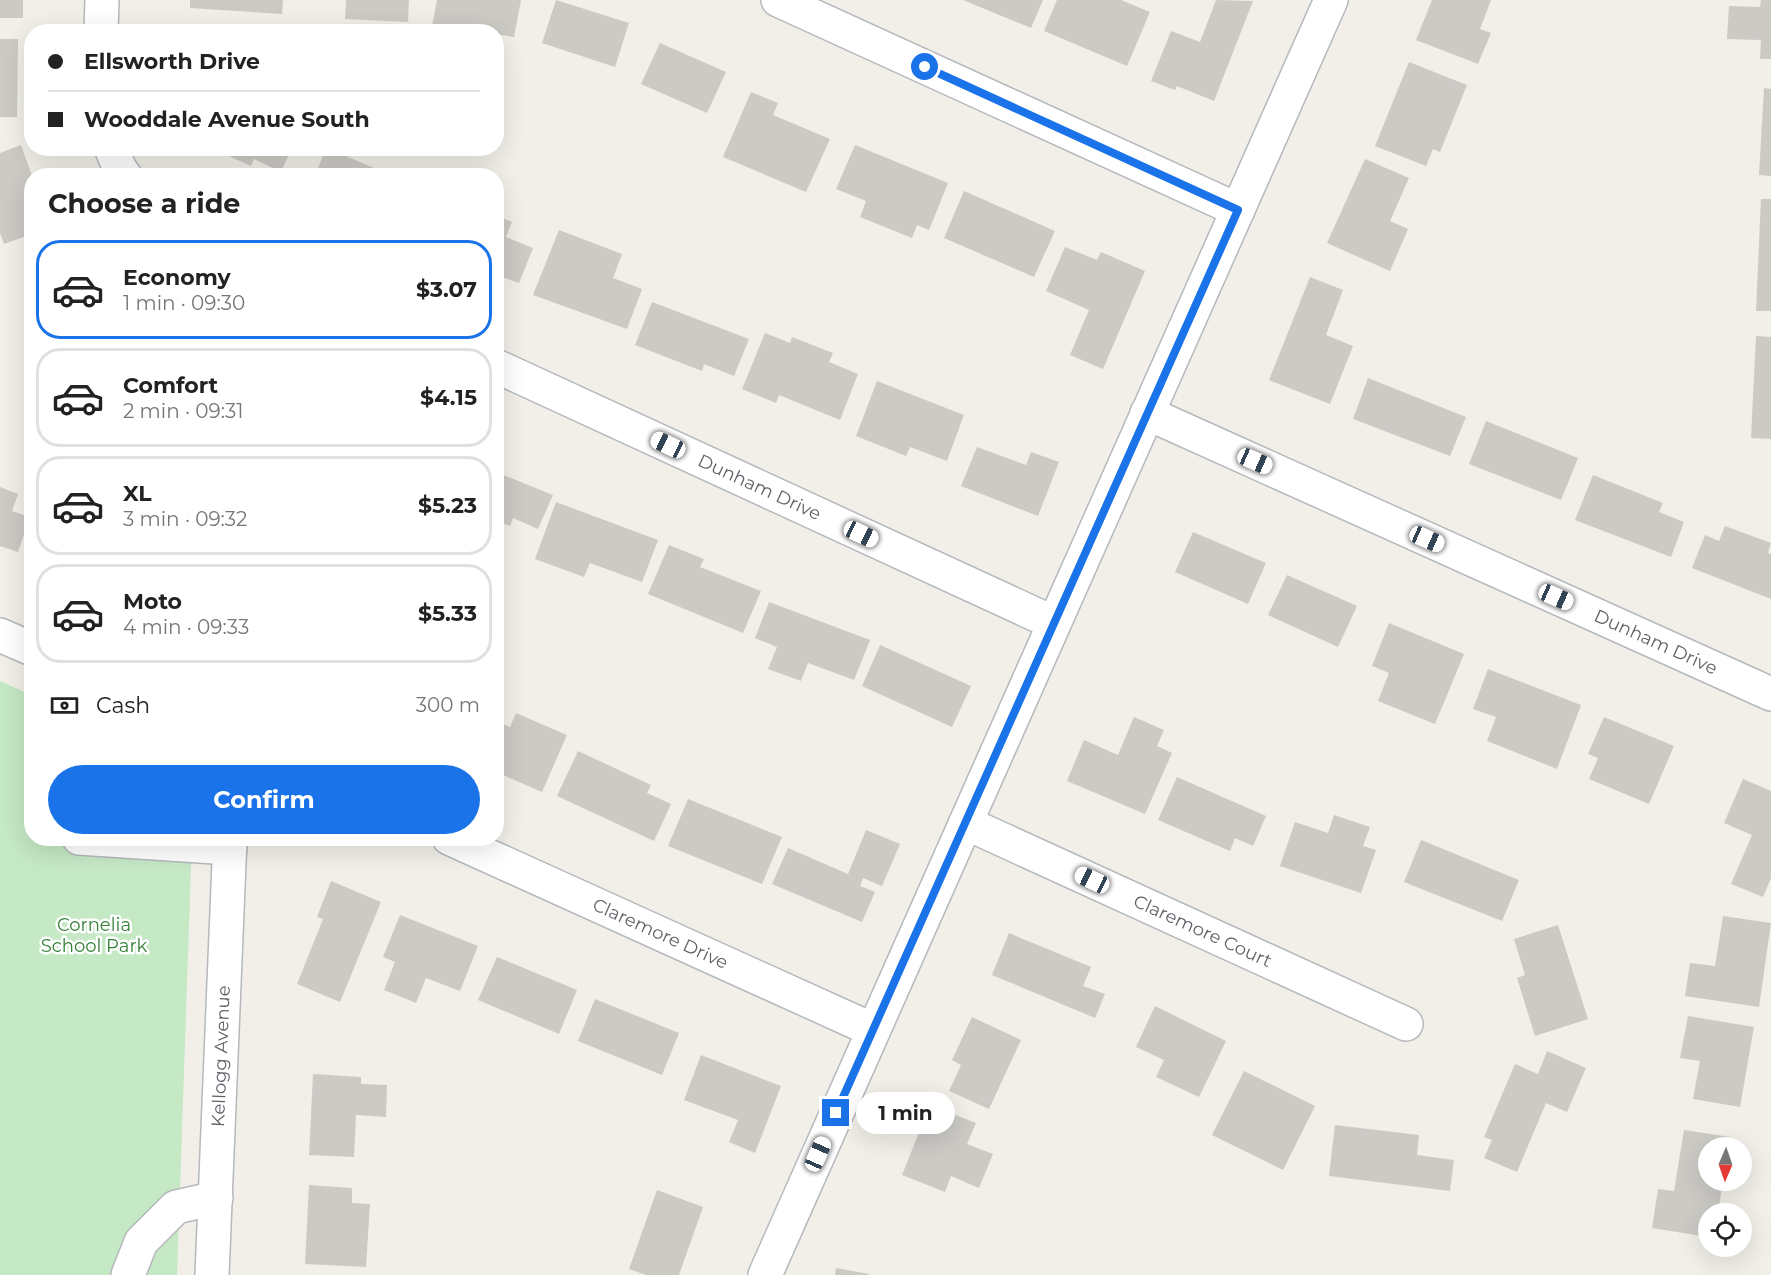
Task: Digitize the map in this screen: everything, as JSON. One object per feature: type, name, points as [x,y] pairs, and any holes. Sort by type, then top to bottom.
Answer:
[{"type":"street","points":[[101,24],[102,0]]},
{"type":"street","points":[[778,0],[1238,210]]},
{"type":"street","points":[[765,1275],[1331,0]]},
{"type":"street","name":"Dunham Drive","points":[[504,370],[1054,623]]},
{"type":"street","name":"Dunham Drive","points":[[1147,413],[1771,694]]},
{"type":"street","points":[[0,635],[24,646]]},
{"type":"street","name":"Claremore Court","points":[[966,823],[1406,1024]]},
{"type":"street","name":"Kellogg Avenue","points":[[213,1275],[230,846]]},
{"type":"street","name":"Claremore Drive","points":[[467,846],[873,1030]]},
{"type":"street","points":[[128,1275],[141,1242],[176,1206],[216,1198]]},
{"type":"green space","name":"Cornelia School Park","points":[[0,681],[24,692],[24,846],[192,846],[177,1275],[0,1275]]},
{"type":"building","points":[[0,0],[23,0],[23,18],[0,18]]},
{"type":"building","points":[[190,0],[283,0],[282,14],[190,8]]},
{"type":"building","points":[[346,0],[409,0],[408,22],[345,19]]},
{"type":"building","points":[[437,0],[521,0],[514,37],[504,35],[504,24],[432,24]]},
{"type":"building","points":[[556,0],[629,23],[615,67],[542,43]]},
{"type":"building","points":[[963,0],[1043,0],[1031,28]]},
{"type":"building","points":[[1057,0],[1121,0],[1150,12],[1127,66],[1044,31]]},
{"type":"building","points":[[1216,0],[1253,1],[1214,101],[1177,86],[1175,90],[1151,81],[1171,31],[1200,42]]},
{"type":"building","points":[[1432,0],[1491,0],[1480,29],[1491,33],[1478,64],[1416,40]]},
{"type":"building","points":[[1761,0],[1771,0],[1771,59],[1760,59],[1761,40],[1727,39],[1729,6],[1760,7]]},
{"type":"building","points":[[0,39],[18,39],[17,117],[0,117]]},
{"type":"building","points":[[660,43],[726,72],[707,113],[641,84]]},
{"type":"building","points":[[1409,62],[1467,85],[1440,152],[1433,149],[1426,166],[1375,146]]},
{"type":"building","points":[[1764,88],[1771,89],[1771,176],[1759,175]]},
{"type":"building","points":[[751,92],[778,103],[773,115],[830,139],[806,192],[723,157]]},
{"type":"building","points":[[21,145],[29,168],[24,168],[24,237],[4,244],[0,233],[0,153]]},
{"type":"building","points":[[855,145],[948,183],[929,230],[917,225],[912,238],[860,217],[866,201],[836,189]]},
{"type":"building","points":[[229,156],[288,156],[283,168],[273,168],[254,159],[251,166]]},
{"type":"building","points":[[323,156],[346,156],[374,168],[318,168]]},
{"type":"building","points":[[1365,159],[1409,178],[1390,221],[1408,229],[1390,271],[1327,243]]},
{"type":"building","points":[[964,191],[1055,231],[1034,277],[944,238]]},
{"type":"building","points":[[1761,199],[1771,199],[1771,311],[1756,311]]},
{"type":"building","points":[[504,218],[512,222],[506,237],[533,248],[519,283],[504,278]]},
{"type":"building","points":[[559,230],[622,254],[613,278],[642,289],[627,329],[533,295]]},
{"type":"building","points":[[1065,247],[1097,260],[1101,252],[1145,271],[1103,369],[1070,355],[1089,310],[1046,291]]},
{"type":"building","points":[[1310,277],[1343,290],[1326,335],[1353,346],[1330,404],[1269,380]]},
{"type":"building","points":[[652,302],[749,339],[734,376],[704,364],[702,371],[635,345]]},
{"type":"building","points":[[765,333],[790,343],[792,337],[833,353],[829,362],[858,374],[840,420],[779,395],[776,403],[742,389]]},
{"type":"building","points":[[1756,336],[1771,337],[1771,439],[1751,438]]},
{"type":"building","points":[[1368,378],[1466,417],[1450,456],[1353,419]]},
{"type":"building","points":[[877,381],[964,415],[947,461],[910,447],[906,456],[856,436]]},
{"type":"building","points":[[1486,421],[1578,458],[1561,500],[1469,464]]},
{"type":"building","points":[[977,447],[1026,465],[1031,452],[1059,462],[1038,516],[961,486]]},
{"type":"building","points":[[504,475],[553,495],[538,529],[513,518],[510,526],[504,524]]},
{"type":"building","points":[[1593,475],[1663,503],[1659,512],[1684,522],[1671,557],[1575,520]]},
{"type":"building","points":[[0,487],[18,494],[12,511],[24,515],[24,534],[18,552],[0,546]]},
{"type":"building","points":[[556,502],[658,540],[642,582],[590,563],[584,577],[535,559]]},
{"type":"building","points":[[1725,526],[1771,543],[1768,553],[1771,554],[1771,599],[1692,568],[1705,535],[1719,541]]},
{"type":"building","points":[[1193,532],[1266,563],[1248,604],[1175,572]]},
{"type":"building","points":[[669,545],[704,559],[700,567],[761,591],[743,633],[648,594]]},
{"type":"building","points":[[1287,575],[1357,606],[1338,647],[1268,615]]},
{"type":"building","points":[[769,602],[870,640],[854,680],[808,663],[801,681],[768,669],[777,647],[755,638]]},
{"type":"building","points":[[1389,623],[1464,654],[1435,724],[1378,701],[1389,673],[1372,666]]},
{"type":"building","points":[[880,645],[971,686],[952,727],[862,686]]},
{"type":"building","points":[[1488,669],[1581,705],[1557,769],[1487,741],[1496,717],[1473,709]]},
{"type":"building","points":[[516,713],[567,735],[542,792],[504,775],[504,724],[510,727]]},
{"type":"building","points":[[1134,717],[1164,730],[1157,746],[1172,753],[1145,814],[1067,781],[1084,740],[1118,755]]},
{"type":"building","points":[[1604,717],[1674,746],[1649,804],[1589,779],[1598,758],[1588,754]]},
{"type":"building","points":[[578,751],[651,785],[647,793],[671,804],[654,841],[557,796]]},
{"type":"building","points":[[1177,777],[1266,816],[1253,846],[1235,838],[1230,851],[1158,820]]},
{"type":"building","points":[[1743,779],[1771,791],[1771,878],[1763,897],[1731,884],[1752,835],[1724,823]]},
{"type":"building","points":[[688,799],[782,837],[762,884],[668,846]]},
{"type":"building","points":[[1334,815],[1370,827],[1363,846],[1376,850],[1361,893],[1280,866],[1295,822],[1328,833]]},
{"type":"building","points":[[866,830],[900,844],[882,886],[863,878],[860,886],[875,892],[862,922],[772,884],[788,848],[848,874]]},
{"type":"building","points":[[1421,840],[1519,880],[1502,921],[1404,882]]},
{"type":"building","points":[[331,881],[381,902],[340,1002],[297,984],[323,919],[317,917]]},
{"type":"building","points":[[400,915],[478,946],[460,991],[426,978],[416,1003],[384,990],[395,962],[383,957]]},
{"type":"building","points":[[1723,916],[1771,923],[1759,1007],[1685,996],[1690,963],[1715,966]]},
{"type":"building","points":[[1558,925],[1588,1019],[1535,1036],[1517,978],[1525,975],[1514,939]]},
{"type":"building","points":[[1009,933],[1091,967],[1083,986],[1105,994],[1095,1018],[992,975]]},
{"type":"building","points":[[497,957],[577,990],[559,1034],[478,1000]]},
{"type":"building","points":[[595,999],[679,1033],[662,1075],[578,1041]]},
{"type":"building","points":[[1155,1006],[1226,1041],[1199,1097],[1156,1077],[1164,1060],[1136,1047]]},
{"type":"building","points":[[1688,1016],[1754,1027],[1740,1107],[1693,1099],[1700,1061],[1680,1058]]},
{"type":"building","points":[[972,1017],[1021,1040],[989,1109],[949,1091],[961,1065],[952,1060]]},
{"type":"building","points":[[1547,1051],[1586,1068],[1567,1112],[1546,1103],[1517,1172],[1484,1158],[1492,1140],[1484,1137],[1515,1064],[1538,1074]]},
{"type":"building","points":[[701,1055],[781,1086],[755,1153],[729,1142],[738,1120],[684,1100]]},
{"type":"building","points":[[1244,1071],[1315,1106],[1283,1170],[1212,1135]]},
{"type":"building","points":[[313,1074],[361,1077],[361,1084],[387,1085],[386,1117],[356,1115],[354,1157],[309,1155]]},
{"type":"building","points":[[930,1105],[976,1123],[967,1144],[993,1154],[979,1188],[951,1176],[945,1192],[902,1175]]},
{"type":"building","points":[[1335,1125],[1419,1135],[1417,1155],[1454,1160],[1450,1191],[1329,1176]]},
{"type":"building","points":[[1684,1130],[1730,1137],[1698,1137],[1698,1191],[1721,1191],[1720,1203],[1698,1203],[1698,1235],[1652,1228],[1658,1189],[1674,1191]]},
{"type":"building","points":[[309,1185],[352,1188],[352,1203],[370,1204],[366,1267],[305,1264]]},
{"type":"building","points":[[657,1190],[703,1207],[679,1275],[646,1275],[629,1269]]},
{"type":"building","points":[[836,1268],[869,1274],[869,1275],[835,1275]]},
{"type":"route","points":[[836,1113],[1238,210],[925,67]]}]
